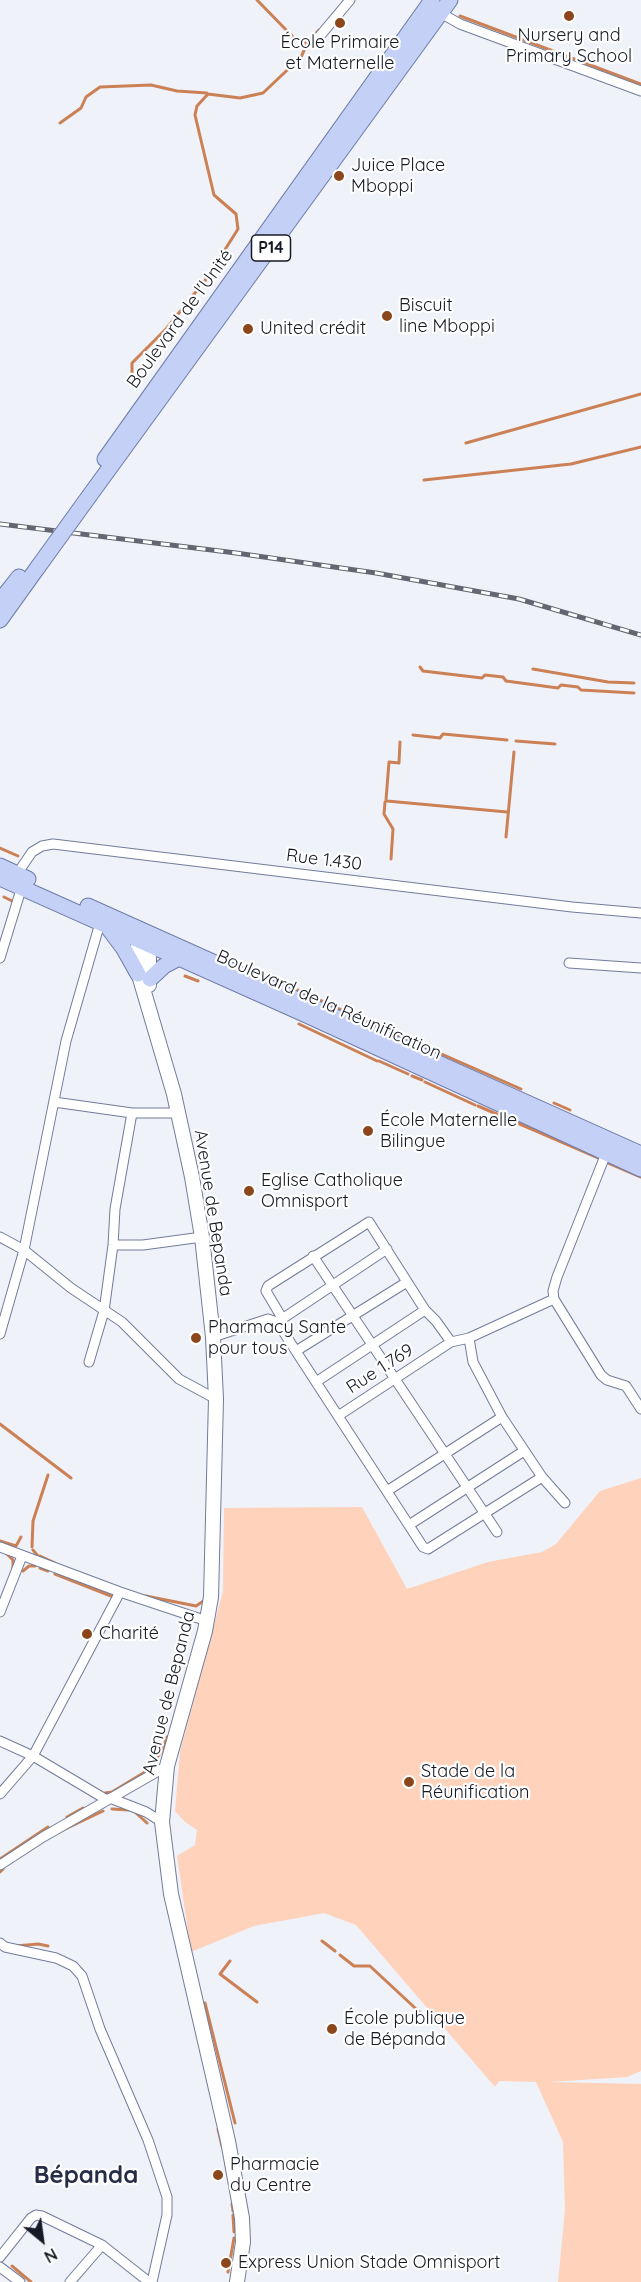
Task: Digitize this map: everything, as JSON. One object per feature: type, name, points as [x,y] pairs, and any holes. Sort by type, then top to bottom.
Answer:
[{"type":"main road","name":"Boulevard de l'Unité","points":[[0,601],[34,565],[434,6],[450,0]]},
{"type":"main road","name":"P14","points":[[0,620],[34,565]]},
{"type":"main road","points":[[0,867],[21,880],[609,1147],[641,1154]]},
{"type":"main road","name":"Boulevard de la Réunification","points":[[0,878],[21,880],[104,925],[145,937],[179,958],[609,1147],[641,1169]]},
{"type":"main road","points":[[104,925],[144,977],[179,958]]},
{"type":"main road","name":"Avenue de Bepanda","points":[[145,937],[136,957],[144,977],[147,1002],[178,1113],[202,1237],[213,1337],[216,1399],[211,1597],[207,1621],[167,1766],[162,1822],[171,1894],[228,2141],[242,2218],[243,2242],[237,2282]]},
{"type":"street","points":[[319,37],[350,0]]},
{"type":"street","points":[[434,6],[460,24],[641,91]]},
{"type":"street","name":"Rue 1.430","points":[[0,958],[21,880],[32,852],[42,846],[53,844],[641,913]]},
{"type":"street","points":[[0,1334],[24,1250],[75,1005],[104,925]]},
{"type":"street","points":[[569,963],[641,968]]},
{"type":"street","points":[[54,1102],[132,1113],[178,1113]]},
{"type":"street","points":[[89,1362],[104,1311],[113,1245],[116,1199],[132,1113]]},
{"type":"street","points":[[609,1147],[553,1291],[556,1306],[601,1375],[607,1380],[626,1386],[641,1409]]},
{"type":"street","points":[[338,1416],[296,1351],[266,1288],[313,1256],[369,1222],[425,1310],[451,1342]]},
{"type":"street","points":[[0,1237],[24,1250],[71,1288],[130,1329],[179,1379],[216,1399]]},
{"type":"street","points":[[113,1245],[142,1245],[202,1237]]},
{"type":"street","points":[[213,1337],[268,1318],[280,1320],[387,1249]]},
{"type":"street","points":[[313,1256],[497,1532]]},
{"type":"street","points":[[296,1351],[407,1282]]},
{"type":"street","name":"Rue 1.769","points":[[485,1514],[428,1549],[423,1547],[338,1416],[451,1342],[470,1338],[554,1299]]},
{"type":"street","points":[[316,1382],[425,1310]]},
{"type":"street","points":[[470,1338],[473,1362],[502,1417],[542,1477],[565,1503]]},
{"type":"street","points":[[387,1491],[502,1417]]},
{"type":"street","points":[[409,1525],[524,1451]]},
{"type":"street","points":[[485,1514],[542,1477]]},
{"type":"street","points":[[0,1547],[120,1592],[207,1621]]},
{"type":"street","points":[[0,1611],[22,1556]]},
{"type":"street","points":[[0,1794],[33,1756],[120,1592]]},
{"type":"street","points":[[0,1741],[33,1756],[108,1799],[146,1812],[162,1822]]},
{"type":"street","points":[[0,1865],[43,1837],[167,1766]]},
{"type":"street","points":[[0,1943],[5,1947],[56,1958],[73,1966],[82,1976],[100,2029],[148,2140],[167,2197],[167,2215],[151,2282],[102,2245],[47,2218],[36,2215],[23,2226],[0,2258]]},
{"type":"street","points":[[70,2282],[102,2245]]},
{"type":"street","points":[[0,2267],[20,2282]]},
{"type":"shaded area","name":"Stade de la Réunification","points":[[641,1478],[641,2071],[627,2077],[549,2082],[641,2084],[641,2282],[558,2282],[565,2210],[563,2142],[536,2082],[499,2081],[495,2087],[356,1925],[324,1913],[254,1926],[191,1952],[177,1856],[195,1845],[197,1830],[175,1811],[180,1752],[223,1591],[224,1508],[362,1507],[407,1589],[488,1562],[542,1552],[556,1544],[600,1491]]},
{"type":"waterway","points":[[257,0],[294,38],[307,43]]},
{"type":"waterway","points":[[460,16],[641,84]]},
{"type":"waterway","points":[[132,373],[132,363],[166,329],[207,278],[238,229],[236,214],[214,195],[195,115],[197,106],[208,94],[240,98],[263,93],[301,57],[307,44],[319,30]]},
{"type":"waterway","points":[[60,123],[81,108],[86,97],[100,87],[151,85],[177,91],[207,93]]},
{"type":"waterway","points":[[466,443],[641,394]]},
{"type":"waterway","points":[[424,480],[571,464],[641,447]]},
{"type":"waterway","points":[[420,667],[423,671],[482,678],[485,675],[503,677],[506,681],[558,688],[561,685],[578,687],[581,690],[634,693]]},
{"type":"waterway","points":[[533,669],[608,682],[634,683]]},
{"type":"waterway","points":[[413,735],[440,738],[443,734],[507,740]]},
{"type":"waterway","points":[[516,741],[555,744]]},
{"type":"waterway","points":[[386,800],[389,762],[399,763],[400,742]]},
{"type":"waterway","points":[[506,837],[514,752]]},
{"type":"waterway","points":[[387,801],[507,812]]},
{"type":"waterway","points":[[385,802],[384,814],[393,829],[391,859]]},
{"type":"waterway","points":[[0,848],[18,856]]},
{"type":"waterway","points":[[4,897],[12,901]]},
{"type":"waterway","points":[[185,976],[198,981]]},
{"type":"waterway","points":[[298,990],[401,1037]]},
{"type":"waterway","points":[[299,1024],[377,1061]]},
{"type":"waterway","points":[[403,1037],[521,1089]]},
{"type":"waterway","points":[[379,1061],[408,1074]]},
{"type":"waterway","points":[[412,1076],[422,1080]]},
{"type":"waterway","points":[[425,1082],[475,1105]]},
{"type":"waterway","points":[[554,1103],[570,1110]]},
{"type":"waterway","points":[[478,1106],[601,1159]]},
{"type":"waterway","points":[[606,1162],[641,1177]]},
{"type":"waterway","points":[[0,1424],[71,1478]]},
{"type":"waterway","points":[[32,1547],[33,1521],[48,1475]]},
{"type":"waterway","points":[[0,1541],[16,1546],[21,1537]]},
{"type":"waterway","points":[[33,1550],[38,1556]]},
{"type":"waterway","points":[[7,1554],[13,1560],[13,1569]]},
{"type":"waterway","points":[[40,1556],[55,1563]]},
{"type":"waterway","points":[[23,1571],[29,1566],[35,1566]]},
{"type":"waterway","points":[[40,1568],[48,1571]]},
{"type":"waterway","points":[[55,1574],[111,1596]]},
{"type":"waterway","points":[[146,1596],[196,1606],[205,1600]]},
{"type":"waterway","points":[[105,1793],[112,1792],[145,1772],[162,1751],[167,1737]]},
{"type":"waterway","points":[[67,1817],[83,1808]]},
{"type":"waterway","points":[[112,1809],[129,1810]]},
{"type":"waterway","points":[[61,1831],[103,1811]]},
{"type":"waterway","points":[[135,1812],[147,1823]]},
{"type":"waterway","points":[[0,1859],[48,1827]]},
{"type":"waterway","points":[[0,1872],[3,1869]]},
{"type":"waterway","points":[[322,1941],[335,1951]]},
{"type":"waterway","points":[[16,1946],[38,1944],[48,1946]]},
{"type":"waterway","points":[[340,1955],[354,1966],[370,1966]]},
{"type":"waterway","points":[[230,1961],[220,1974],[257,2002]]},
{"type":"waterway","points":[[371,1967],[428,2020]]},
{"type":"waterway","points":[[205,2003],[235,2123]]},
{"type":"waterway","points":[[218,2129],[222,2146]]},
{"type":"waterway","points":[[232,2204],[233,2211]]},
{"type":"waterway","points":[[233,2215],[234,2232]]},
{"type":"waterway","points":[[228,2272],[234,2238]]},
{"type":"waterway","points":[[12,2266],[31,2282]]},
{"type":"railway","points":[[0,524],[376,573],[519,599],[641,635]]},
{"type":"place","name":"Nursery and Primary School","points":[[569,16]]},
{"type":"place","name":"École Primaire et Maternelle","points":[[340,23]]},
{"type":"place","name":"Juice Place Mboppi","points":[[339,176]]},
{"type":"place","name":"Biscuit line Mboppi","points":[[387,316]]},
{"type":"place","name":"United crédit","points":[[248,329]]},
{"type":"place","name":"École Maternelle Bilingue","points":[[368,1131]]},
{"type":"place","name":"Eglise Catholique Omnisport","points":[[249,1191]]},
{"type":"place","name":"Pharmacy Sante pour tous","points":[[196,1338]]},
{"type":"place","name":"Charité","points":[[87,1634]]},
{"type":"place","name":"Stade de la Réunification","points":[[409,1782]]},
{"type":"place","name":"École publique de Bépanda","points":[[332,2029]]},
{"type":"place","name":"Pharmacie du Centre","points":[[218,2175]]},
{"type":"place","name":"Express Union Stade Omnisport","points":[[226,2263]]},
{"type":"district","name":"Bépanda","points":[[86,2176]]}]
